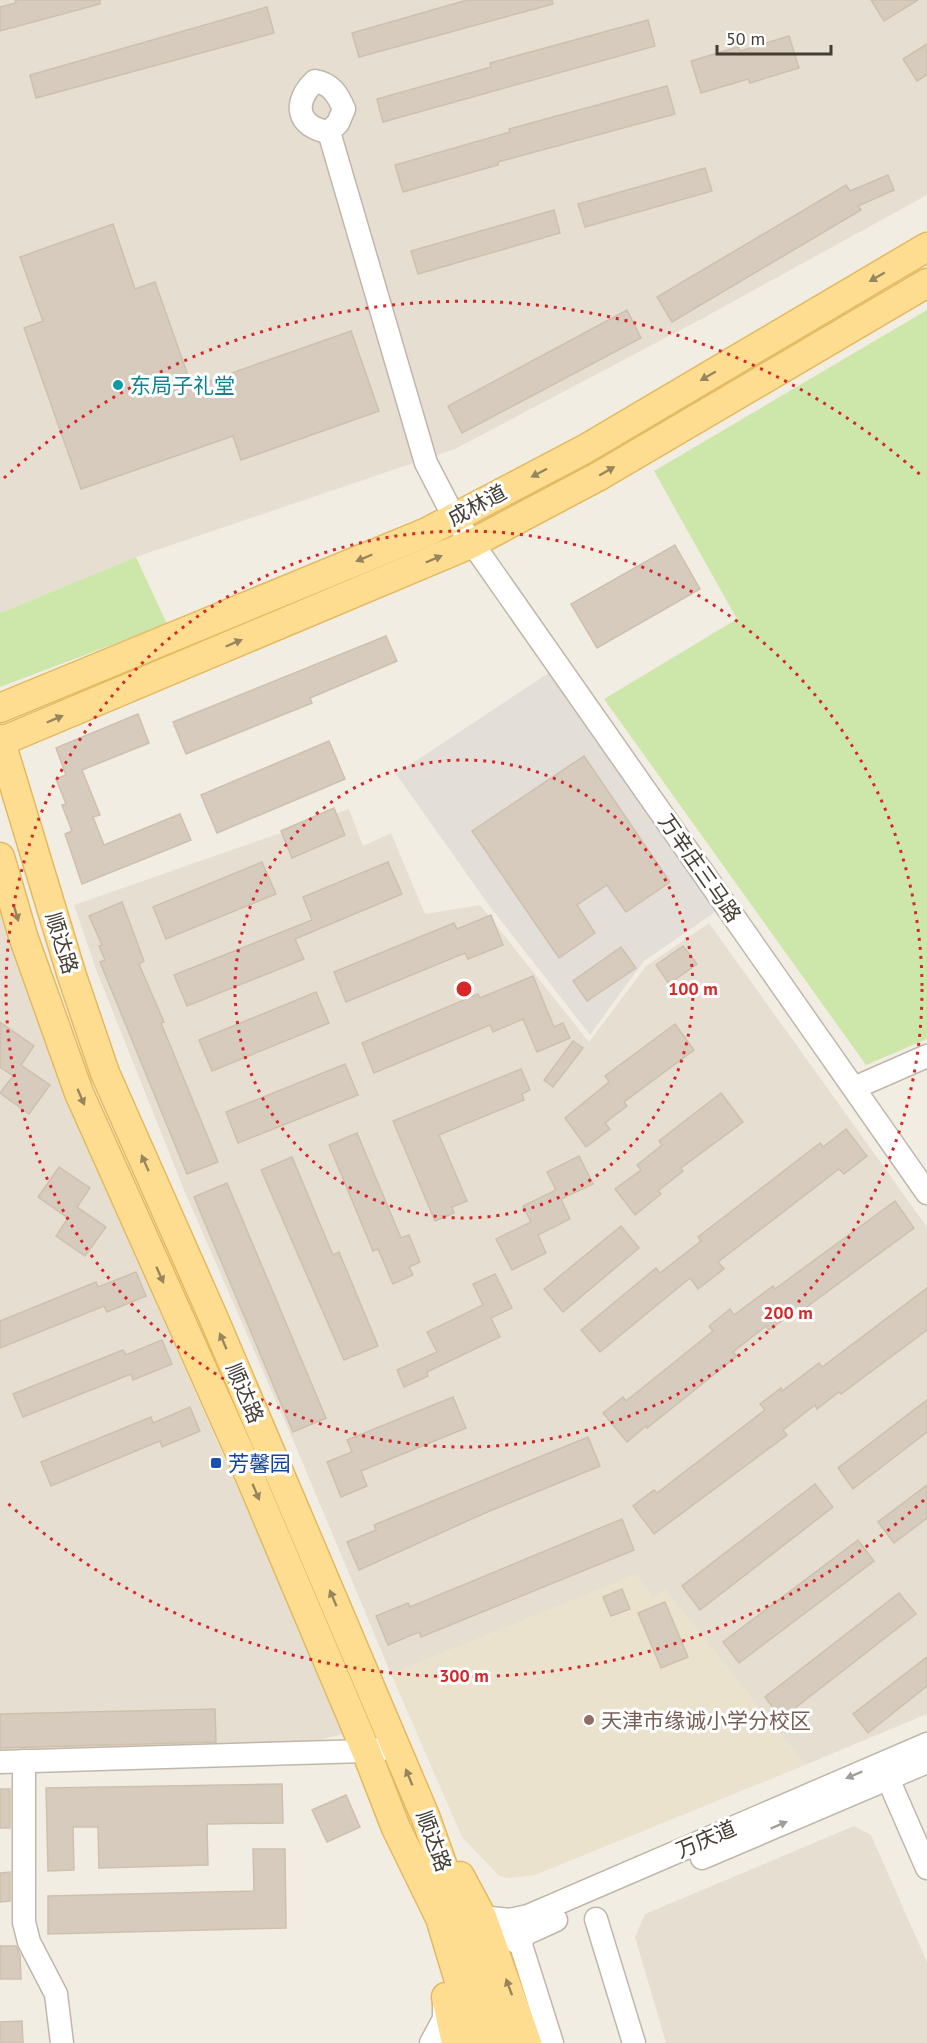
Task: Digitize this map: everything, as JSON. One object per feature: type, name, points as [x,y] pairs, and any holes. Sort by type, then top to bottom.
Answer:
[{"type":"main road","name":"成林道","points":[[0,708],[336,570],[454,517],[585,448],[927,248]]},
{"type":"main road","name":"成林道","points":[[0,741],[473,543],[601,475],[927,283]]},
{"type":"main road","name":"顺达路","points":[[0,741],[72,976],[105,1073],[425,1816],[486,1987],[501,2043]]},
{"type":"main road","name":"顺达路","points":[[0,857],[23,936],[79,1093],[239,1451],[366,1751],[396,1828],[460,1915],[478,2043]]},
{"type":"main road","points":[[396,1828],[444,1988],[456,2043]]},
{"type":"main road","points":[[460,1915],[527,2043]]},
{"type":"street","name":"万辛庄三马路","points":[[329,132],[426,463],[454,517],[927,1193]]},
{"type":"street","points":[[854,1088],[927,1056]]},
{"type":"street","name":"万庆道","points":[[521,1946],[523,1935],[534,1929],[885,1771],[927,1744]]},
{"type":"street","points":[[0,1762],[366,1751],[397,1748]]},
{"type":"street","points":[[24,1761],[24,1922],[29,1942],[56,1994],[62,2043]]},
{"type":"street","name":"万庆道","points":[[460,1915],[509,1920],[528,1916],[885,1771],[927,1762]]},
{"type":"street","points":[[885,1771],[927,1868]]},
{"type":"street","points":[[460,1915],[521,1946],[552,2043]]},
{"type":"street","points":[[596,1919],[634,2043]]},
{"type":"street","points":[[431,2043],[444,2019],[444,1988]]},
{"type":"shaded area","points":[[0,0],[927,0],[927,195],[705,317],[455,449],[136,557],[0,613]]},
{"type":"shaded area","points":[[550,672],[718,910],[644,961],[590,1035],[488,904],[396,774]]},
{"type":"shaded area","points":[[349,809],[363,846],[391,833],[425,914],[480,905],[589,1042],[646,966],[709,923],[927,1227],[927,1714],[805,1765],[665,1590],[653,1599],[636,1575],[391,1674],[296,1447],[184,1190],[97,972],[74,905]]},
{"type":"shaded area","points":[[0,906],[65,1098],[346,1733],[233,1763],[0,1770]]},
{"type":"shaded area","name":"天津市缘诚小学分校区","points":[[636,1574],[653,1599],[665,1590],[805,1765],[535,1875],[509,1878],[499,1876],[462,1837],[391,1674]]},
{"type":"shaded area","points":[[854,1826],[871,1835],[927,1962],[927,2043],[666,2043],[635,1937],[645,1914]]},
{"type":"green space","points":[[927,310],[927,1039],[866,1065],[604,699],[737,619],[654,471]]},
{"type":"green space","points":[[136,557],[167,624],[0,687],[0,613]]},
{"type":"building","points":[[15,0],[100,0],[100,4],[0,31],[0,7],[16,3]]},
{"type":"building","points":[[467,0],[552,0],[553,4],[359,57],[352,33]]},
{"type":"building","points":[[871,0],[918,0],[884,21]]},
{"type":"building","points":[[267,7],[274,33],[36,98],[30,75]]},
{"type":"building","points":[[648,20],[655,46],[383,122],[377,99],[491,67],[490,63]]},
{"type":"building","points":[[789,36],[799,68],[750,83],[748,79],[701,93],[691,61],[738,47],[740,51]]},
{"type":"building","points":[[927,44],[927,75],[917,81],[903,59]]},
{"type":"building","points":[[667,86],[675,114],[498,162],[498,165],[403,192],[395,165],[510,132],[509,129]]},
{"type":"building","points":[[705,168],[712,191],[585,227],[578,204]]},
{"type":"building","points":[[888,175],[894,190],[858,206],[861,210],[672,322],[657,297],[846,185],[850,191]]},
{"type":"building","points":[[554,210],[560,233],[418,274],[411,251]]},
{"type":"building","name":"东局子礼堂","points":[[113,224],[135,289],[155,282],[192,387],[351,331],[379,411],[241,460],[233,436],[81,489],[24,328],[43,321],[20,257]]},
{"type":"building","points":[[627,310],[641,338],[462,433],[448,406]]},
{"type":"building","points":[[675,545],[700,589],[597,648],[571,604]]},
{"type":"building","points":[[386,636],[397,661],[310,698],[312,703],[186,754],[173,722]]},
{"type":"building","points":[[138,714],[149,743],[82,770],[100,815],[93,817],[104,845],[180,814],[191,840],[82,884],[65,834],[72,831],[62,805],[66,804],[56,779],[66,775],[56,748]]},
{"type":"building","points":[[329,741],[345,779],[217,833],[201,795]]},
{"type":"building","points":[[584,756],[670,882],[626,912],[607,885],[577,905],[595,933],[559,958],[472,831]]},
{"type":"building","points":[[334,808],[345,835],[292,858],[281,831]]},
{"type":"building","points":[[262,862],[276,894],[166,939],[153,907]]},
{"type":"building","points":[[388,862],[402,894],[295,939],[304,959],[187,1006],[174,975],[312,920],[303,897]]},
{"type":"building","points":[[122,902],[144,961],[139,964],[218,1162],[187,1174],[100,962],[105,960],[99,946],[102,945],[89,916]]},
{"type":"building","points":[[491,915],[503,945],[468,959],[465,953],[346,1002],[334,972],[454,923],[457,929]]},
{"type":"building","points":[[683,946],[697,964],[669,984],[656,965]]},
{"type":"building","points":[[621,947],[636,968],[587,1001],[573,981]]},
{"type":"building","points":[[533,976],[554,1027],[563,1023],[570,1038],[537,1052],[523,1019],[493,1032],[490,1025],[374,1073],[362,1043],[478,994],[480,998]]},
{"type":"building","points":[[316,992],[329,1023],[212,1071],[199,1040]]},
{"type":"building","points":[[0,1022],[34,1046],[21,1065],[50,1085],[29,1114],[0,1093],[13,1076],[0,1067]]},
{"type":"building","points":[[675,1024],[694,1050],[624,1102],[627,1106],[605,1123],[610,1129],[586,1147],[565,1118],[609,1082],[605,1076]]},
{"type":"building","points":[[573,1041],[583,1048],[553,1087],[544,1080]]},
{"type":"building","points":[[345,1064],[358,1095],[238,1143],[226,1112]]},
{"type":"building","points":[[521,1069],[530,1090],[522,1094],[524,1100],[439,1135],[467,1201],[452,1207],[454,1213],[435,1221],[393,1121]]},
{"type":"building","points":[[721,1093],[743,1122],[681,1168],[683,1171],[658,1191],[661,1194],[635,1215],[615,1189],[641,1170],[637,1165],[662,1145],[659,1141]]},
{"type":"building","points":[[846,1129],[867,1156],[844,1174],[839,1169],[718,1262],[724,1269],[698,1289],[690,1278],[600,1352],[581,1330],[656,1268],[660,1273],[701,1241],[698,1237],[820,1143],[823,1147]]},
{"type":"building","points":[[357,1133],[401,1238],[409,1235],[420,1262],[409,1267],[413,1275],[393,1284],[378,1249],[373,1251],[329,1145]]},
{"type":"building","points":[[579,1156],[593,1184],[561,1199],[570,1219],[538,1235],[546,1253],[512,1270],[496,1239],[531,1222],[523,1206],[556,1190],[547,1172]]},
{"type":"building","points":[[292,1157],[333,1255],[339,1252],[378,1346],[344,1360],[261,1170]]},
{"type":"building","points":[[59,1167],[90,1188],[77,1207],[106,1227],[85,1256],[56,1236],[68,1218],[38,1197]]},
{"type":"building","points":[[227,1183],[326,1418],[293,1432],[194,1197]]},
{"type":"building","points":[[895,1201],[914,1228],[793,1317],[791,1314],[769,1330],[766,1326],[733,1352],[737,1356],[647,1428],[646,1426],[627,1442],[603,1413],[623,1397],[626,1401],[713,1331],[709,1326],[730,1309],[734,1315],[773,1286],[775,1289]]},
{"type":"building","points":[[621,1226],[639,1248],[563,1312],[544,1289]]},
{"type":"building","points":[[136,1272],[146,1296],[107,1312],[104,1306],[0,1348],[0,1321],[96,1282],[98,1287]]},
{"type":"building","points":[[495,1274],[512,1308],[491,1318],[500,1337],[427,1372],[428,1376],[404,1387],[397,1370],[437,1352],[427,1332],[483,1305],[473,1284]]},
{"type":"building","points":[[927,1288],[927,1330],[841,1394],[839,1392],[817,1409],[815,1405],[783,1430],[787,1435],[654,1534],[633,1506],[654,1490],[657,1493],[765,1410],[760,1404],[781,1388],[782,1391],[819,1363],[822,1367]]},
{"type":"building","points":[[162,1340],[172,1364],[133,1380],[131,1374],[23,1417],[13,1394],[123,1350],[126,1355]]},
{"type":"building","points":[[453,1397],[466,1428],[361,1471],[367,1486],[341,1497],[327,1462],[352,1452],[347,1440]]},
{"type":"building","points":[[927,1400],[927,1432],[853,1489],[838,1468]]},
{"type":"building","points":[[190,1407],[200,1431],[162,1447],[160,1441],[51,1486],[41,1462],[151,1417],[153,1423]]},
{"type":"building","points":[[588,1437],[600,1466],[485,1513],[359,1570],[347,1542],[376,1530],[374,1525]]},
{"type":"building","points":[[815,1484],[833,1507],[700,1610],[682,1586]]},
{"type":"building","points":[[927,1485],[927,1518],[894,1543],[878,1522]]},
{"type":"building","points":[[622,1519],[634,1550],[421,1637],[419,1632],[388,1645],[376,1616],[408,1603],[410,1607]]},
{"type":"building","points":[[858,1540],[874,1561],[739,1663],[723,1642]]},
{"type":"building","points":[[622,1589],[630,1609],[611,1616],[603,1597]]},
{"type":"building","points":[[899,1593],[916,1614],[781,1719],[765,1697]]},
{"type":"building","points":[[665,1602],[688,1657],[661,1668],[638,1613]]},
{"type":"building","points":[[927,1657],[927,1686],[868,1733],[853,1714]]},
{"type":"building","points":[[215,1709],[216,1742],[0,1748],[0,1714]]},
{"type":"building","points":[[282,1784],[283,1823],[207,1824],[208,1865],[99,1868],[98,1827],[73,1827],[74,1870],[48,1871],[46,1788]]},
{"type":"building","points":[[0,1789],[10,1789],[10,1828],[0,1828]]},
{"type":"building","points":[[346,1795],[360,1827],[327,1842],[312,1810]]},
{"type":"building","points":[[253,1849],[285,1849],[286,1928],[48,1934],[48,1896],[254,1891]]},
{"type":"building","points":[[10,1872],[10,1901],[0,1902],[0,1873]]},
{"type":"building","points":[[0,1946],[16,1946],[20,1955],[21,1979],[0,1979]]},
{"type":"building","points":[[22,2021],[23,2043],[0,2043],[0,2022]]},
{"type":"place","name":"东局子礼堂","points":[[118,385]]},
{"type":"place","name":"芳馨园","points":[[216,1463]]},
{"type":"place","name":"天津市缘诚小学分校区","points":[[589,1720]]}]
